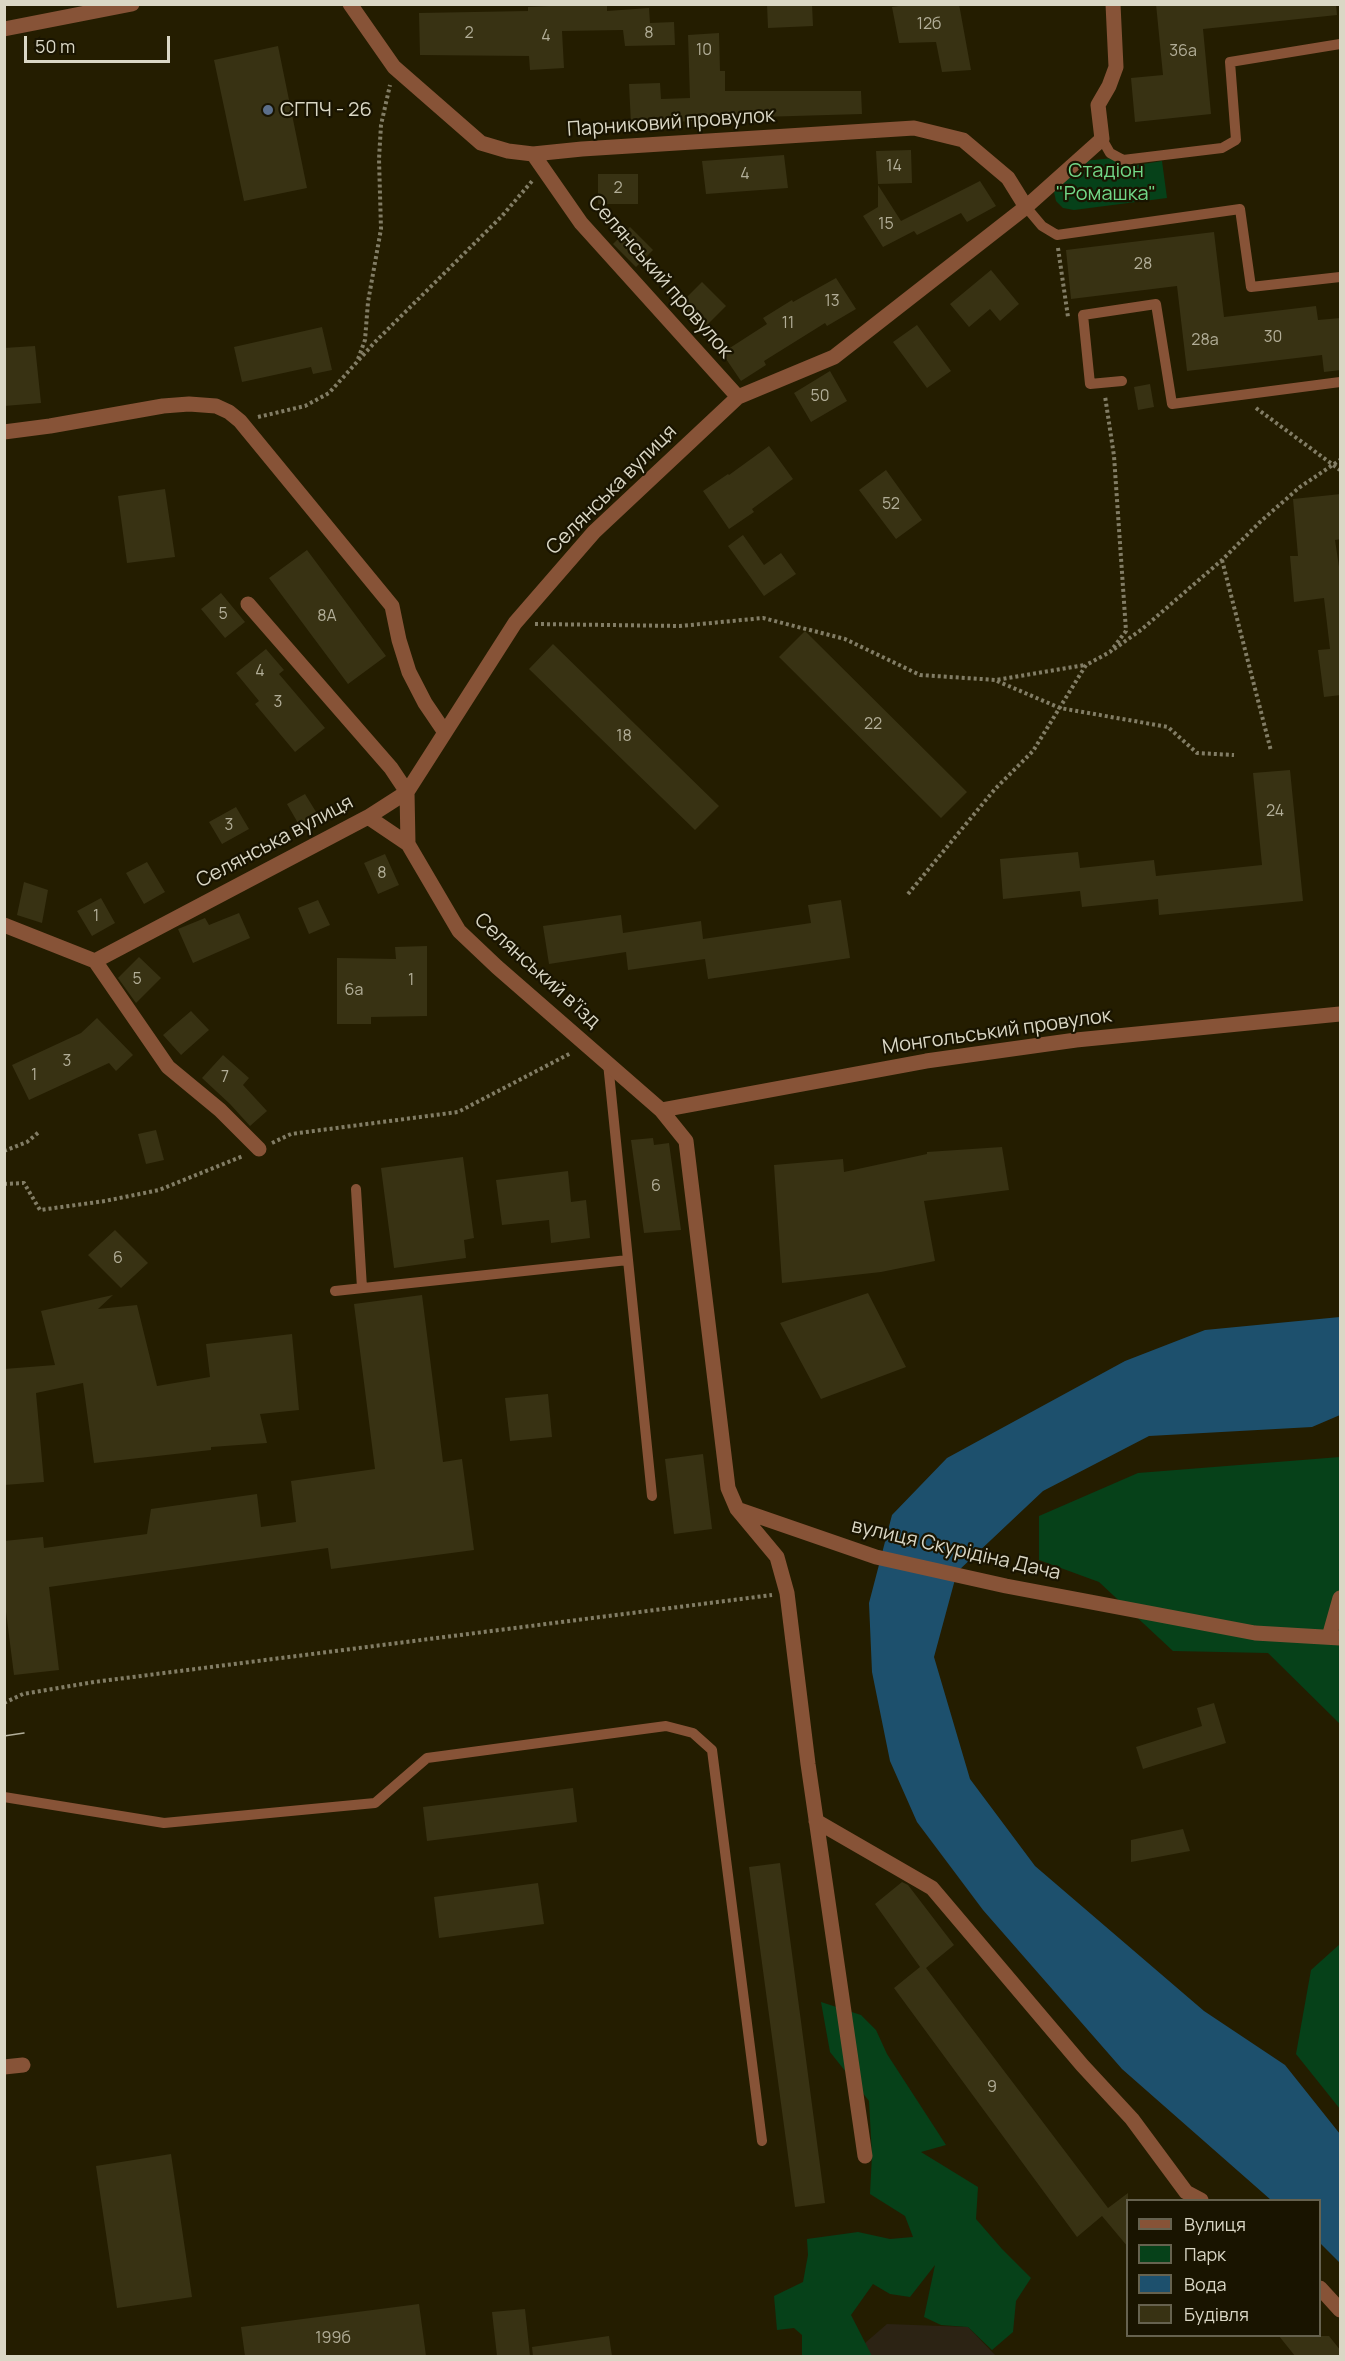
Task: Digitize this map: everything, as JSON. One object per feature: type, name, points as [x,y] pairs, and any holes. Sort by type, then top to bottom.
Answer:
[{"type":"street","points":[[4,29],[132,4]]},
{"type":"street","name":"Парниковий провулок","points":[[350,4],[394,67],[481,143],[508,152],[533,154],[914,128],[963,140],[1008,178],[1026,207]]},
{"type":"street","points":[[1102,139],[1098,105],[1109,86],[1116,67],[1113,4]]},
{"type":"street","name":"Селянська вулиця","points":[[95,961],[368,818],[406,792],[427,763],[444,731],[514,623],[594,532],[738,396],[834,357],[1026,207],[1102,139]]},
{"type":"street","name":"Селянський провулок","points":[[533,154],[581,224],[738,396]]},
{"type":"street","points":[[4,432],[163,406],[189,404],[216,406],[240,421],[392,606],[409,672],[424,703],[444,731]]},
{"type":"street","points":[[248,604],[391,768],[406,792]]},
{"type":"street","name":"Селянський вʼїзд","points":[[406,792],[408,844]]},
{"type":"street","name":"Селянський вʼїзд","points":[[368,818],[408,844],[459,931],[496,967],[661,1110]]},
{"type":"street","points":[[4,925],[95,961],[168,1067],[220,1110],[260,1149]]},
{"type":"street","name":"Монгольський провулок","points":[[661,1110],[926,1061],[1064,1041],[1341,1014]]},
{"type":"street","points":[[661,1110],[686,1141],[728,1488],[737,1509],[777,1557],[787,1593],[816,1821],[865,2156]]},
{"type":"street","name":"вулиця Скурідіна Дача","points":[[737,1509],[876,1557],[1006,1586],[1255,1633],[1335,1638],[1341,1598]]},
{"type":"street","points":[[816,1821],[932,1888],[1082,2065],[1132,2119],[1186,2192],[1199,2199]]},
{"type":"street","points":[[4,2067],[23,2065]]},
{"type":"street","points":[[1321,2289],[1341,2310]]},
{"type":"lane","points":[[1102,139],[1110,153],[1123,160],[1222,148],[1236,140],[1230,62],[1341,44]]},
{"type":"lane","points":[[1026,207],[1042,226],[1056,235],[1240,209],[1251,287],[1341,277]]},
{"type":"lane","points":[[1122,381],[1090,384],[1083,315],[1156,304],[1172,404],[1341,382]]},
{"type":"lane","points":[[608,1063],[652,1497]]},
{"type":"lane","points":[[356,1189],[362,1287]]},
{"type":"lane","points":[[335,1291],[628,1260]]},
{"type":"lane","points":[[4,1797],[164,1823],[375,1803],[428,1758],[666,1725],[693,1733],[712,1750],[762,2140]]},
{"type":"path","points":[[357,362],[365,340],[368,302],[381,229],[379,159],[381,125],[394,67]]},
{"type":"path","points":[[240,421],[305,406],[329,393],[502,216],[543,168]]},
{"type":"path","points":[[1056,235],[1066,317],[1083,315]]},
{"type":"path","points":[[1102,383],[1114,456],[1126,631],[1110,652]]},
{"type":"path","points":[[1239,395],[1341,470]]},
{"type":"path","points":[[514,623],[680,626],[763,618],[845,639],[920,675],[996,680],[1086,665],[1110,652],[1141,630],[1222,560],[1276,507],[1300,487],[1341,460]]},
{"type":"path","points":[[1222,560],[1271,751]]},
{"type":"path","points":[[908,894],[995,789],[1033,751],[1086,665]]},
{"type":"path","points":[[996,680],[1059,708],[1168,727],[1197,753],[1234,755]]},
{"type":"path","points":[[4,1184],[24,1183],[39,1210],[105,1201],[159,1190],[291,1134],[458,1112],[587,1045]]},
{"type":"path","points":[[4,1151],[27,1142],[39,1132]]},
{"type":"path","points":[[4,1703],[22,1694],[94,1682],[787,1593]]},
{"type":"shaded area","points":[[887,2324],[968,2327],[996,2356],[850,2356]]},
{"type":"green space","name":"Стадіон \"Ромашка\"","points":[[1123,157],[1125,167],[1162,161],[1167,198],[1074,210],[1063,208],[1056,201],[1054,192],[1074,173],[1084,172],[1084,161]]},
{"type":"green space","points":[[1340,1457],[1340,1724],[1268,1653],[1173,1651],[1099,1582],[1039,1560],[1039,1516],[1138,1473]]},
{"type":"green space","points":[[1340,1944],[1340,2109],[1296,2054],[1311,1970]]},
{"type":"green space","points":[[821,2002],[861,2015],[876,2030],[887,2054],[946,2145],[921,2152],[978,2187],[976,2219],[1031,2278],[1016,2301],[1013,2332],[992,2350],[968,2327],[941,2325],[924,2317],[935,2265],[910,2297],[890,2294],[873,2284],[851,2315],[872,2356],[802,2356],[802,2335],[794,2328],[777,2330],[774,2296],[803,2282],[808,2255],[807,2239],[858,2232],[890,2239],[913,2237],[905,2216],[870,2194],[872,2155],[869,2101],[830,2052]]},
{"type":"water","points":[[1340,1317],[1340,1415],[1312,1427],[1149,1436],[1043,1491],[957,1572],[934,1657],[970,1779],[1035,1866],[1204,2011],[1285,2065],[1340,2134],[1340,2263],[1321,2244],[1321,2199],[1270,2199],[1122,2069],[983,1910],[917,1822],[890,1761],[872,1672],[869,1603],[892,1515],[947,1458],[1125,1361],[1205,1330]]},
{"type":"building","points":[[607,4],[607,11],[649,8],[650,23],[674,22],[675,45],[625,46],[623,30],[562,31],[564,68],[530,70],[529,56],[420,55],[419,13],[528,11],[528,7]]},
{"type":"building","points":[[767,4],[812,4],[813,26],[768,28]]},
{"type":"building","points":[[912,4],[959,4],[971,70],[942,72],[936,42],[899,43],[892,7]]},
{"type":"building","points":[[1156,4],[1336,4],[1337,15],[1203,29],[1211,114],[1135,122],[1131,78],[1163,75]]},
{"type":"building","points":[[719,33],[720,71],[725,71],[725,91],[861,91],[862,114],[692,119],[692,121],[631,124],[629,84],[660,83],[661,99],[690,98],[688,35]]},
{"type":"building","points":[[278,46],[307,188],[244,201],[214,60]]},
{"type":"building","points":[[911,150],[912,183],[878,184],[876,151]]},
{"type":"building","points":[[784,155],[788,188],[706,194],[702,161]]},
{"type":"building","points":[[598,174],[638,174],[638,204],[598,204]]},
{"type":"building","points":[[980,181],[996,206],[967,222],[961,213],[917,235],[914,231],[883,247],[863,216],[878,207],[878,185],[901,221]]},
{"type":"building","points":[[630,227],[653,250],[636,267],[613,244]]},
{"type":"building","points":[[1214,232],[1224,317],[1316,306],[1318,320],[1341,318],[1341,370],[1324,372],[1322,355],[1187,371],[1177,286],[1071,299],[1066,250]]},
{"type":"building","points":[[991,270],[1019,304],[1000,321],[990,309],[969,327],[950,304]]},
{"type":"building","points":[[836,278],[856,309],[827,326],[825,323],[764,361],[766,365],[741,381],[722,353],[767,324],[763,318],[792,300],[793,302]]},
{"type":"building","points":[[702,282],[726,306],[703,329],[679,305]]},
{"type":"building","points":[[917,325],[951,371],[927,388],[893,342]]},
{"type":"building","points":[[322,327],[332,370],[313,374],[311,367],[242,382],[234,347]]},
{"type":"building","points":[[35,346],[41,403],[4,406],[4,348]]},
{"type":"building","points":[[830,371],[847,401],[811,422],[794,393]]},
{"type":"building","points":[[1150,384],[1154,407],[1138,410],[1134,387]]},
{"type":"building","points":[[769,446],[793,479],[752,509],[754,512],[729,529],[703,491]]},
{"type":"building","points":[[886,470],[922,520],[896,539],[859,490]]},
{"type":"building","points":[[165,489],[175,557],[127,563],[118,496]]},
{"type":"building","points":[[1341,494],[1341,539],[1335,540],[1341,580],[1341,695],[1324,697],[1318,650],[1330,649],[1324,598],[1294,602],[1290,556],[1298,556],[1293,499]]},
{"type":"building","points":[[743,535],[764,565],[781,553],[796,574],[764,596],[728,546]]},
{"type":"building","points":[[307,550],[386,656],[348,684],[269,578]]},
{"type":"building","points":[[221,593],[245,622],[225,638],[201,609]]},
{"type":"building","points":[[805,631],[967,792],[941,818],[779,657]]},
{"type":"building","points":[[553,644],[719,806],[695,830],[529,669]]},
{"type":"building","points":[[266,649],[284,670],[279,674],[325,728],[295,752],[255,704],[259,701],[236,673]]},
{"type":"building","points":[[1290,770],[1303,901],[1159,915],[1158,899],[1082,907],[1080,891],[1003,899],[1000,859],[1078,852],[1080,868],[1154,860],[1156,876],[1262,865],[1253,773]]},
{"type":"building","points":[[305,794],[321,820],[302,830],[287,804]]},
{"type":"building","points":[[236,807],[249,829],[222,844],[209,822]]},
{"type":"building","points":[[385,854],[399,885],[378,894],[364,863]]},
{"type":"building","points":[[147,862],[165,892],[144,904],[126,873]]},
{"type":"building","points":[[24,882],[48,890],[42,923],[17,915]]},
{"type":"building","points":[[101,898],[115,923],[92,936],[77,911]]},
{"type":"building","points":[[318,900],[330,925],[309,934],[298,908]]},
{"type":"building","points":[[841,900],[850,958],[708,979],[705,959],[628,970],[626,952],[549,964],[543,926],[621,915],[623,933],[701,921],[703,939],[811,923],[808,905]]},
{"type":"building","points":[[239,913],[250,938],[193,963],[178,929],[205,918],[209,925]]},
{"type":"building","points":[[427,946],[427,1016],[371,1017],[371,1024],[337,1024],[337,958],[396,959],[395,947]]},
{"type":"building","points":[[139,957],[161,978],[136,1003],[118,978]]},
{"type":"building","points":[[191,1011],[209,1030],[181,1055],[163,1035]]},
{"type":"building","points":[[97,1018],[133,1055],[116,1071],[109,1063],[29,1100],[12,1065],[81,1033]]},
{"type":"building","points":[[223,1055],[249,1078],[243,1085],[267,1111],[250,1126],[202,1078]]},
{"type":"building","points":[[156,1130],[164,1160],[146,1164],[138,1134]]},
{"type":"building","points":[[653,1138],[654,1145],[669,1143],[681,1230],[644,1233],[631,1140]]},
{"type":"building","points":[[1002,1147],[1009,1190],[924,1201],[935,1261],[881,1272],[782,1283],[774,1165],[843,1159],[844,1172],[927,1154],[927,1152]]},
{"type":"building","points":[[463,1157],[474,1238],[464,1240],[466,1258],[394,1268],[381,1168]]},
{"type":"building","points":[[568,1171],[571,1202],[586,1200],[590,1238],[551,1243],[549,1220],[502,1225],[496,1180]]},
{"type":"building","points":[[115,1230],[148,1263],[121,1288],[88,1255]]},
{"type":"building","points":[[868,1293],[906,1367],[821,1399],[780,1323]]},
{"type":"building","points":[[113,1295],[98,1309],[137,1305],[157,1386],[210,1377],[206,1344],[292,1334],[299,1410],[260,1414],[267,1443],[211,1447],[211,1450],[94,1463],[83,1383],[36,1393],[44,1482],[4,1485],[4,1369],[55,1365],[41,1311]]},
{"type":"building","points":[[422,1295],[443,1462],[462,1459],[474,1550],[331,1569],[328,1548],[49,1587],[59,1670],[14,1675],[4,1596],[4,1541],[43,1537],[44,1548],[147,1534],[151,1509],[257,1494],[261,1527],[296,1522],[291,1481],[375,1469],[354,1304]]},
{"type":"building","points":[[548,1394],[552,1437],[510,1441],[505,1398]]},
{"type":"building","points":[[703,1454],[712,1529],[674,1534],[665,1459]]},
{"type":"building","points":[[1214,1703],[1226,1743],[1143,1769],[1136,1747],[1202,1726],[1197,1708]]},
{"type":"building","points":[[573,1788],[577,1822],[427,1841],[423,1807]]},
{"type":"building","points":[[1183,1829],[1190,1851],[1131,1862],[1131,1840]]},
{"type":"building","points":[[780,1863],[825,2203],[795,2207],[749,1867]]},
{"type":"building","points":[[902,1882],[908,1885],[954,1945],[926,1968],[1108,2208],[1128,2193],[1126,2245],[1102,2216],[1077,2237],[894,1988],[920,1967],[875,1904]]},
{"type":"building","points":[[538,1883],[544,1924],[439,1938],[434,1897]]},
{"type":"building","points":[[171,2154],[192,2297],[117,2308],[96,2166]]},
{"type":"building","points":[[419,2304],[426,2356],[245,2356],[241,2327]]},
{"type":"building","points":[[525,2309],[530,2356],[497,2356],[492,2312]]},
{"type":"building","points":[[609,2336],[612,2356],[533,2356],[532,2347]]},
{"type":"building","points":[[1329,2336],[1341,2351],[1341,2356],[1295,2356],[1280,2337]]},
{"type":"tram line","points":[[4,1736],[24,1733]]},
{"type":"place","name":"СГПЧ - 26","points":[[268,110]]}]
